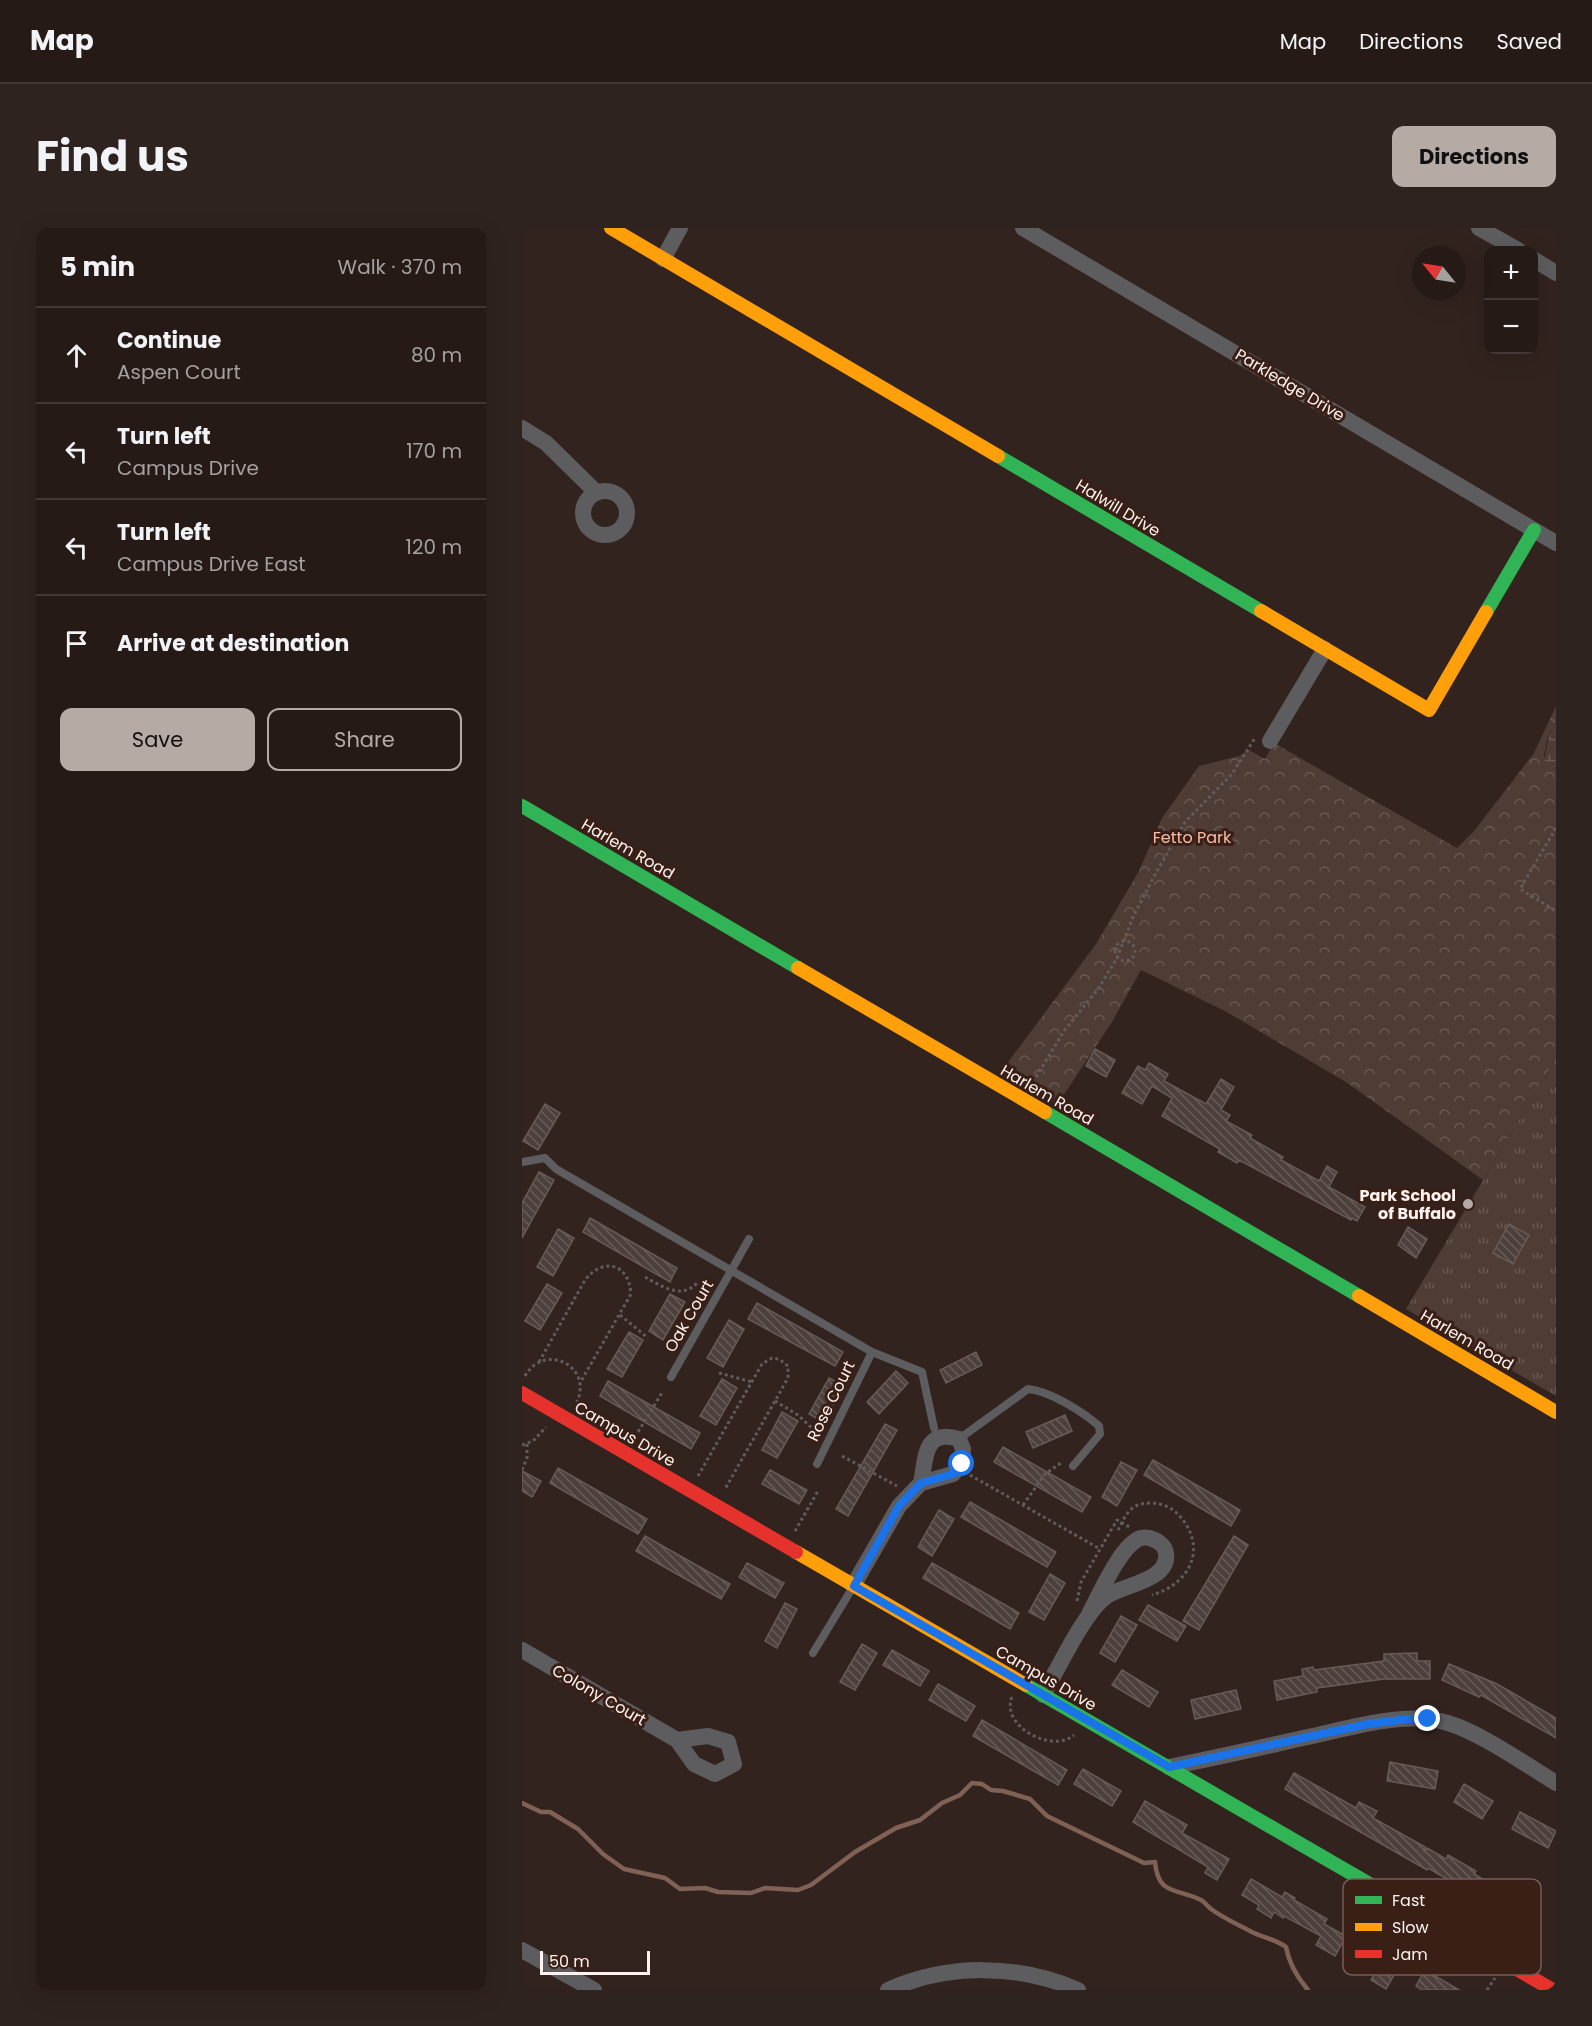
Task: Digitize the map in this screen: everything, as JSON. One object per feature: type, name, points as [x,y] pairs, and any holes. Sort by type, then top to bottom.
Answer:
[{"type":"street","name":"Halwill Drive","points":[[611,228],[1429,710],[1534,530]]},
{"type":"street","points":[[663,259],[680,228]]},
{"type":"street","name":"Parkledge Drive","points":[[1023,228],[1556,543]]},
{"type":"street","points":[[1479,228],[1511,246]]},
{"type":"street","points":[[1538,263],[1556,273]]},
{"type":"street","points":[[522,428],[546,443],[597,493]]},
{"type":"street","points":[[1264,737],[1325,649]]},
{"type":"street","name":"Harlem Road","points":[[522,806],[1556,1412]]},
{"type":"street","name":"Campus Drive","points":[[522,1393],[1362,1879]]},
{"type":"street","points":[[854,1586],[899,1506],[921,1483],[953,1474],[962,1464],[963,1449],[959,1439],[950,1436],[939,1437],[929,1445],[924,1454],[921,1483]]},
{"type":"street","points":[[1043,1695],[1083,1607],[1128,1548],[1140,1538],[1148,1537],[1162,1545],[1166,1553],[1165,1562],[1159,1571],[1147,1580],[1083,1607]]},
{"type":"street","name":"Colony Court","points":[[522,1650],[677,1740]]},
{"type":"street","points":[[1169,1767],[1368,1724],[1428,1719],[1466,1731],[1556,1783]]},
{"type":"street","points":[[522,1950],[594,1990]]},
{"type":"street","points":[[888,1990],[903,1983],[942,1973],[990,1969],[1039,1976],[1078,1990]]},
{"type":"street","name":"Campus Drive","points":[[1528,1975],[1554,1990]]},
{"type":"lane","points":[[522,1162],[545,1158],[556,1169],[872,1352],[922,1372],[934,1428]]},
{"type":"lane","name":"Oak Court","points":[[671,1377],[749,1239]]},
{"type":"lane","name":"Rose Court","points":[[817,1464],[872,1352]]},
{"type":"lane","points":[[959,1439],[1028,1389],[1040,1390],[1090,1418],[1099,1426],[1100,1434],[1073,1466]]},
{"type":"lane","points":[[813,1653],[854,1586]]},
{"type":"path","points":[[1036,1077],[1064,1031],[1098,989],[1117,958],[1157,871],[1185,822],[1264,737]]},
{"type":"path","points":[[1556,828],[1520,889],[1556,911]]},
{"type":"path","points":[[1117,958],[1127,961],[1135,955],[1134,945],[1124,940]]},
{"type":"path","points":[[522,1381],[539,1362],[585,1280],[592,1272],[598,1268],[614,1266],[622,1270],[627,1277],[631,1294],[580,1383],[578,1399],[572,1410]]},
{"type":"path","points":[[645,1276],[669,1290],[680,1292],[686,1291],[698,1282]]},
{"type":"path","points":[[620,1315],[648,1338]]},
{"type":"path","points":[[694,1482],[762,1364],[772,1358],[784,1361],[789,1371],[788,1378],[723,1493]]},
{"type":"path","points":[[539,1362],[555,1359],[562,1361],[576,1372],[580,1383]]},
{"type":"path","points":[[719,1373],[752,1382]]},
{"type":"path","points":[[633,1441],[663,1391]]},
{"type":"path","points":[[775,1401],[798,1414],[816,1432]]},
{"type":"path","points":[[522,1470],[527,1458],[524,1444],[540,1436],[548,1423]]},
{"type":"path","points":[[842,1456],[901,1489]]},
{"type":"path","points":[[1023,1505],[1045,1474],[1061,1464]]},
{"type":"path","points":[[970,1475],[1107,1553]]},
{"type":"path","points":[[793,1534],[818,1491]]},
{"type":"path","points":[[1083,1607],[1081,1582],[1117,1520],[1133,1529]]},
{"type":"path","points":[[1014,1693],[1010,1702],[1013,1717],[1019,1725],[1035,1737],[1064,1741],[1071,1738],[1078,1729]]},
{"type":"path","points":[[1487,1990],[1496,1976]]},
{"type":"green space","name":"Fetto Park","points":[[1556,706],[1556,721],[1547,740],[1544,754],[1546,763],[1556,772],[1556,1058],[1483,1180],[1346,1082],[1225,1011],[1141,970],[1112,1022],[1057,1105],[1000,1073],[1096,944],[1139,871],[1162,818],[1199,766],[1239,756],[1249,750],[1265,759],[1274,743],[1457,848],[1474,831],[1534,753]]},
{"type":"green space","points":[[1556,721],[1556,772],[1545,763],[1548,741]]},
{"type":"green space","points":[[1556,1058],[1556,1396],[1406,1309]]},
{"type":"building","points":[[1095,1049],[1115,1060],[1106,1077],[1086,1066]]},
{"type":"building","points":[[1149,1063],[1168,1074],[1164,1081],[1206,1104],[1221,1079],[1234,1087],[1221,1110],[1230,1115],[1226,1121],[1252,1135],[1250,1138],[1283,1157],[1281,1160],[1319,1181],[1327,1166],[1337,1172],[1329,1187],[1365,1207],[1357,1221],[1352,1218],[1351,1220],[1239,1160],[1237,1163],[1218,1152],[1220,1149],[1162,1116],[1172,1098],[1152,1086],[1142,1104],[1122,1093],[1138,1066],[1145,1070]]},
{"type":"building","points":[[545,1104],[560,1113],[538,1150],[523,1141]]},
{"type":"building","points":[[539,1172],[554,1180],[522,1238],[522,1203]]},
{"type":"building","points":[[590,1218],[677,1268],[670,1282],[583,1232]]},
{"type":"building","points":[[1509,1224],[1529,1235],[1513,1264],[1493,1253]]},
{"type":"building","points":[[1408,1227],[1427,1239],[1416,1258],[1398,1245]]},
{"type":"building","points":[[558,1229],[574,1238],[553,1276],[537,1267]]},
{"type":"building","points":[[547,1284],[562,1293],[540,1330],[525,1321]]},
{"type":"building","points":[[670,1294],[685,1302],[663,1340],[649,1331]]},
{"type":"building","points":[[757,1303],[843,1352],[835,1366],[748,1319]]},
{"type":"building","points":[[729,1320],[744,1329],[723,1367],[707,1358]]},
{"type":"building","points":[[629,1332],[643,1340],[622,1377],[607,1369]]},
{"type":"building","points":[[976,1352],[982,1365],[946,1383],[940,1370]]},
{"type":"building","points":[[896,1371],[908,1383],[879,1414],[867,1402]]},
{"type":"building","points":[[829,1378],[844,1386],[823,1422],[809,1414]]},
{"type":"building","points":[[722,1379],[737,1388],[716,1425],[700,1416]]},
{"type":"building","points":[[608,1381],[700,1433],[691,1449],[600,1396]]},
{"type":"building","points":[[782,1412],[798,1421],[777,1458],[762,1450]]},
{"type":"building","points":[[1065,1415],[1072,1431],[1033,1448],[1026,1432]]},
{"type":"building","points":[[885,1424],[897,1430],[848,1516],[836,1509]]},
{"type":"building","points":[[1003,1447],[1091,1497],[1082,1512],[994,1462]]},
{"type":"building","points":[[1153,1460],[1240,1510],[1231,1526],[1144,1475]]},
{"type":"building","points":[[1121,1462],[1137,1470],[1117,1506],[1102,1497]]},
{"type":"building","points":[[558,1468],[647,1519],[638,1534],[550,1483]]},
{"type":"building","points":[[770,1470],[807,1490],[799,1504],[762,1484]]},
{"type":"building","points":[[522,1471],[541,1481],[532,1497],[522,1491]]},
{"type":"building","points":[[970,1502],[1056,1552],[1047,1567],[961,1517]]},
{"type":"building","points":[[939,1510],[954,1519],[932,1556],[918,1547]]},
{"type":"building","points":[[645,1536],[730,1584],[721,1599],[636,1551]]},
{"type":"building","points":[[1234,1536],[1248,1545],[1199,1630],[1183,1621]]},
{"type":"building","points":[[747,1563],[784,1583],[775,1598],[739,1577]]},
{"type":"building","points":[[932,1563],[1019,1613],[1010,1629],[923,1578]]},
{"type":"building","points":[[1050,1574],[1065,1583],[1044,1620],[1029,1612]]},
{"type":"building","points":[[785,1603],[797,1609],[777,1648],[765,1641]]},
{"type":"building","points":[[1148,1605],[1186,1626],[1177,1641],[1139,1620]]},
{"type":"building","points":[[1121,1616],[1137,1625],[1115,1662],[1100,1653]]},
{"type":"building","points":[[862,1644],[877,1653],[855,1690],[840,1682]]},
{"type":"building","points":[[892,1650],[929,1671],[920,1686],[883,1665]]},
{"type":"building","points":[[1417,1653],[1417,1661],[1430,1661],[1430,1679],[1384,1679],[1317,1688],[1317,1692],[1277,1700],[1274,1681],[1303,1676],[1302,1669],[1313,1667],[1314,1670],[1384,1661],[1384,1654]]},
{"type":"building","points":[[1449,1664],[1497,1684],[1556,1718],[1556,1738],[1481,1695],[1479,1697],[1442,1680]]},
{"type":"building","points":[[1122,1670],[1158,1692],[1149,1707],[1112,1685]]},
{"type":"building","points":[[938,1684],[975,1706],[966,1721],[929,1700]]},
{"type":"building","points":[[1236,1690],[1241,1709],[1195,1719],[1191,1700]]},
{"type":"building","points":[[982,1720],[1067,1770],[1058,1785],[973,1736]]},
{"type":"building","points":[[1390,1762],[1438,1771],[1435,1789],[1387,1781]]},
{"type":"building","points":[[1083,1769],[1121,1791],[1112,1806],[1074,1784]]},
{"type":"building","points":[[1294,1773],[1356,1808],[1359,1802],[1377,1811],[1373,1818],[1425,1847],[1424,1852],[1427,1848],[1446,1859],[1448,1855],[1476,1871],[1474,1874],[1482,1879],[1447,1879],[1428,1868],[1427,1870],[1285,1789]]},
{"type":"building","points":[[1464,1784],[1493,1801],[1482,1819],[1454,1802]]},
{"type":"building","points":[[1145,1801],[1187,1825],[1182,1833],[1229,1859],[1217,1880],[1205,1873],[1208,1867],[1133,1822]]},
{"type":"building","points":[[1520,1812],[1556,1831],[1548,1848],[1512,1829]]},
{"type":"building","points":[[1251,1879],[1282,1897],[1285,1892],[1295,1898],[1294,1900],[1327,1919],[1324,1924],[1343,1934],[1343,1941],[1335,1956],[1316,1945],[1321,1936],[1274,1912],[1271,1918],[1257,1909],[1259,1905],[1242,1895]]},
{"type":"building","points":[[1374,1975],[1394,1975],[1386,1989],[1371,1980]]},
{"type":"building","points":[[1422,1975],[1434,1975],[1459,1990],[1422,1990],[1416,1986]]},
{"type":"waterway","points":[[522,1803],[541,1812],[550,1812],[578,1829],[603,1854],[624,1869],[665,1878],[680,1889],[705,1888],[718,1892],[751,1893],[765,1888],[798,1890],[811,1885],[855,1852],[896,1828],[920,1820],[942,1803],[960,1795],[972,1783],[982,1784],[991,1790],[1030,1799],[1047,1816],[1144,1863],[1155,1862],[1160,1881],[1165,1886],[1201,1900],[1226,1918],[1286,1947],[1294,1970],[1308,1990]]},
{"type":"traffic: fast","points":[[998,456],[1261,611]]},
{"type":"traffic: fast","points":[[1486,612],[1534,530]]},
{"type":"traffic: fast","points":[[522,806],[798,968]]},
{"type":"traffic: fast","points":[[1045,1112],[1359,1296]]},
{"type":"traffic: fast","points":[[1026,1685],[1361,1879]]},
{"type":"traffic: slow","points":[[611,228],[998,456]]},
{"type":"traffic: slow","points":[[1261,611],[1429,710],[1486,612]]},
{"type":"traffic: slow","points":[[798,968],[1045,1112]]},
{"type":"traffic: slow","points":[[1359,1296],[1556,1412]]},
{"type":"traffic: slow","points":[[796,1552],[1026,1685]]},
{"type":"traffic: jam","points":[[522,1393],[796,1552]]},
{"type":"traffic: jam","points":[[1527,1975],[1553,1990]]},
{"type":"place","name":"Park School of Buffalo","points":[[1468,1204]]},
{"type":"route","points":[[962,1464],[953,1474],[921,1483],[899,1506],[854,1586],[1169,1767],[1368,1724],[1428,1719]]}]
